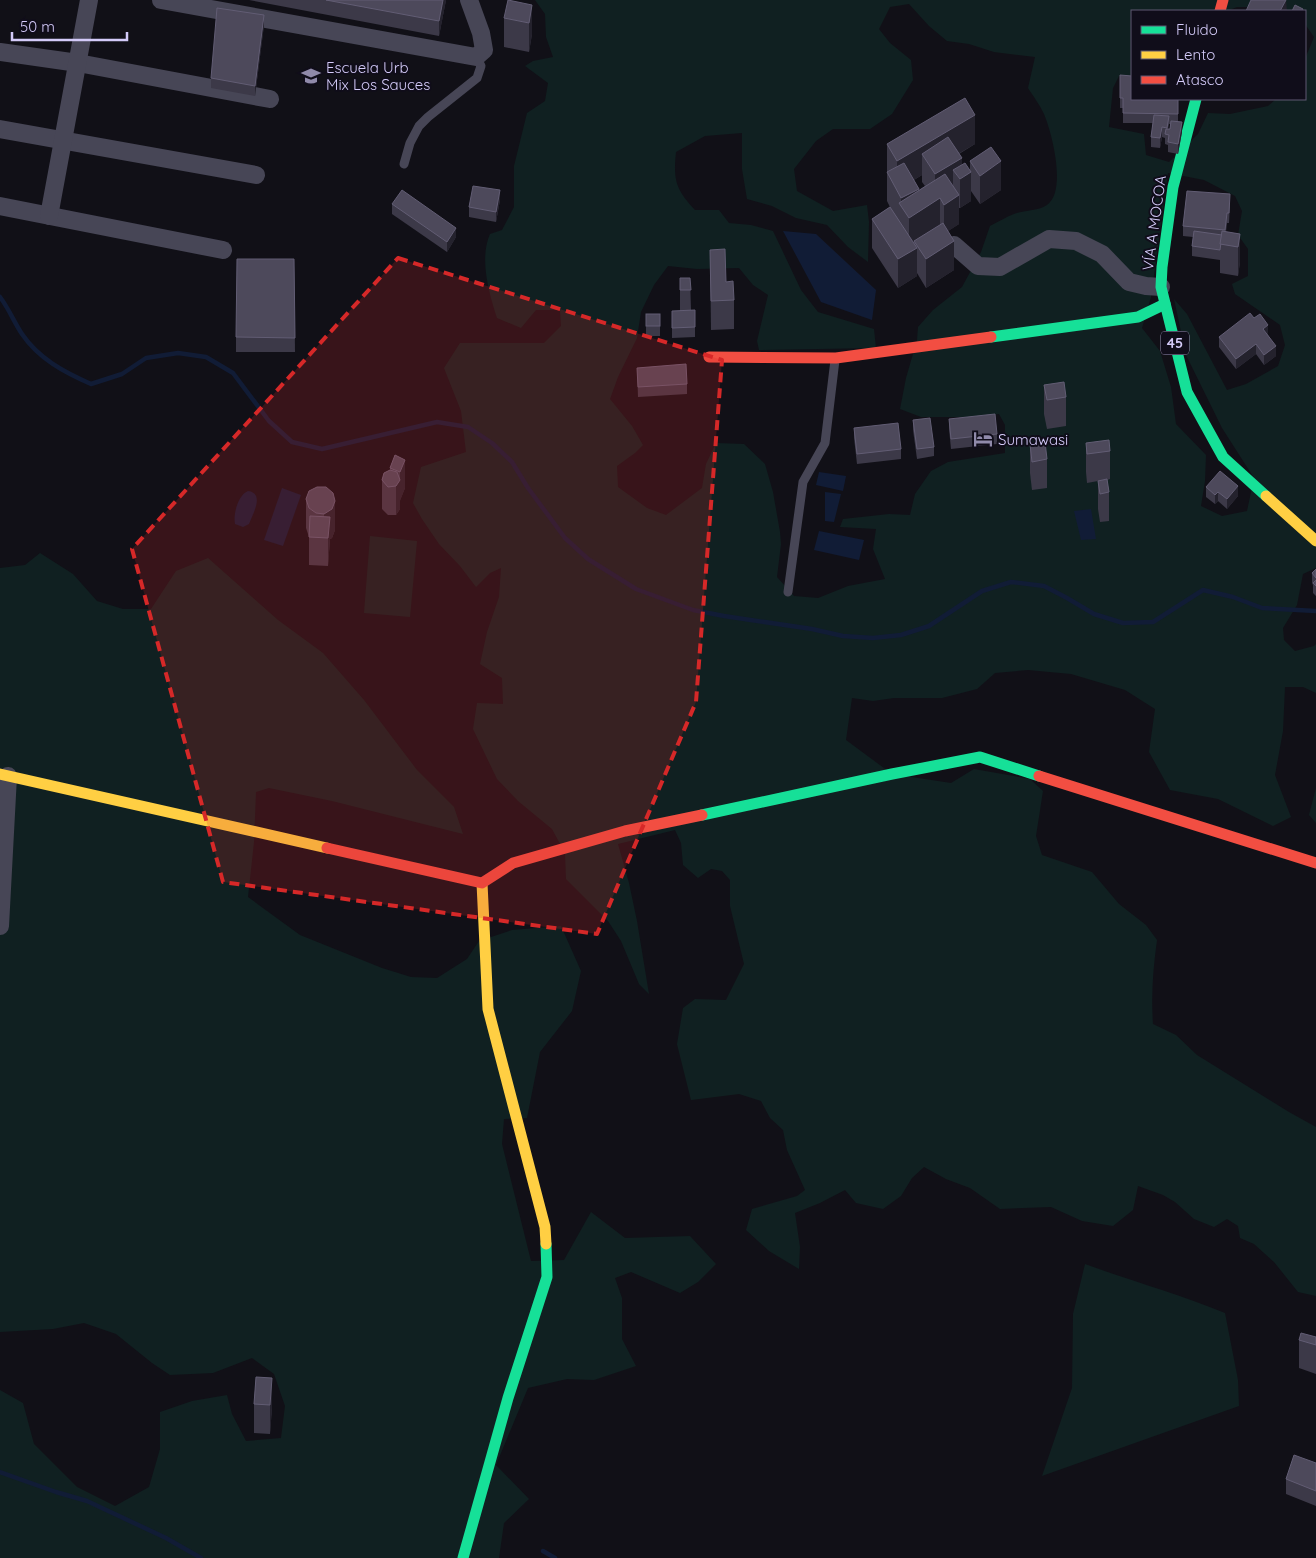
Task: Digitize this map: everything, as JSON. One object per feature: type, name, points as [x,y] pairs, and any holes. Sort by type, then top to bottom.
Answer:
[{"type":"street","points":[[49,216],[89,0]]},
{"type":"street","points":[[161,0],[210,4],[476,57],[484,50],[481,33],[469,0]]},
{"type":"street","points":[[0,52],[78,63],[270,99]]},
{"type":"street","name":"VÍA A MOCOA","points":[[1196,100],[1173,187],[1162,267],[1163,296],[1188,392],[1223,458],[1316,541]]},
{"type":"street","points":[[0,129],[256,175]]},
{"type":"street","points":[[0,206],[223,250]]},
{"type":"street","points":[[709,357],[836,358],[1138,317],[1163,296],[1146,286],[1129,282],[1102,254],[1076,241],[1049,239],[1000,267],[978,266],[954,245]]},
{"type":"street","points":[[0,926],[4,775],[482,883],[513,862],[625,831],[980,757],[1316,863]]},
{"type":"street","points":[[463,1558],[508,1398],[547,1277],[546,1226],[488,1009],[482,883]]},
{"type":"lane","points":[[404,164],[410,143],[420,126],[428,117],[476,78],[481,66],[476,57]]},
{"type":"lane","points":[[788,592],[803,482],[825,442],[836,358]]},
{"type":"highlighted area","points":[[398,258],[722,360],[696,702],[597,934],[223,882],[132,549]]},
{"type":"shaded area","points":[[535,0],[1316,0],[1316,568],[1303,574],[1297,605],[1283,628],[1284,640],[1295,651],[1316,644],[1316,693],[1303,687],[1285,687],[1283,731],[1275,775],[1291,817],[1273,826],[1218,799],[1170,790],[1149,752],[1155,709],[1125,690],[1071,674],[1028,670],[995,673],[977,689],[942,698],[894,698],[873,701],[852,698],[846,740],[892,774],[951,783],[974,769],[1030,779],[1043,791],[1036,836],[1042,855],[1092,872],[1119,904],[1146,925],[1157,940],[1152,1003],[1153,1024],[1176,1035],[1197,1055],[1316,1127],[1316,1296],[1298,1292],[1274,1262],[1254,1244],[1240,1238],[1238,1226],[1227,1219],[1214,1227],[1194,1219],[1175,1202],[1163,1195],[1138,1186],[1133,1210],[1113,1226],[1082,1221],[1051,1207],[1000,1209],[970,1188],[946,1179],[924,1167],[912,1178],[901,1196],[883,1209],[856,1203],[845,1190],[795,1213],[800,1247],[799,1269],[769,1251],[746,1230],[752,1209],[797,1196],[805,1190],[787,1150],[783,1130],[770,1118],[761,1101],[739,1094],[691,1100],[677,1044],[683,1008],[695,999],[726,1000],[744,964],[730,906],[730,880],[722,871],[711,869],[698,878],[683,865],[681,843],[675,830],[618,844],[637,921],[649,994],[639,984],[621,941],[608,921],[566,879],[565,853],[552,829],[518,801],[497,779],[473,729],[477,703],[503,704],[502,678],[480,664],[487,632],[499,597],[501,568],[490,573],[476,587],[460,566],[439,544],[413,503],[421,467],[466,452],[461,411],[444,368],[460,343],[544,343],[561,326],[560,310],[536,310],[521,328],[497,318],[488,287],[485,265],[485,254],[490,234],[502,230],[514,207],[514,166],[527,113],[545,101],[548,83],[525,66],[533,61],[553,57],[546,37],[545,14]],"holes":[[[909,4],[929,26],[947,41],[969,44],[994,52],[1035,57],[1028,88],[1042,111],[1054,147],[1057,175],[1053,198],[1044,207],[1014,214],[990,226],[981,252],[962,287],[933,310],[918,327],[917,340],[906,378],[900,409],[921,417],[970,417],[999,414],[1005,425],[1005,453],[948,462],[931,471],[915,494],[910,515],[889,514],[843,519],[840,527],[876,529],[873,549],[885,579],[848,586],[818,598],[794,596],[777,577],[781,544],[780,532],[773,492],[765,464],[744,444],[716,443],[706,464],[702,488],[666,515],[647,508],[618,487],[617,466],[643,445],[632,426],[610,399],[618,377],[637,338],[641,312],[654,285],[668,266],[697,269],[739,268],[753,285],[768,295],[757,341],[759,350],[876,348],[874,329],[818,312],[801,290],[773,231],[751,225],[729,223],[719,210],[695,210],[677,184],[675,162],[676,152],[705,136],[742,133],[742,169],[747,199],[772,206],[796,218],[827,225],[848,247],[868,262],[869,222],[867,205],[833,211],[797,191],[794,169],[816,141],[833,129],[870,129],[892,114],[913,80],[911,60],[890,43],[879,29],[890,7]],[[1168,173],[1204,180],[1235,196],[1242,211],[1238,235],[1248,249],[1248,276],[1232,284],[1235,294],[1280,325],[1285,345],[1278,366],[1246,384],[1227,390],[1187,314],[1174,299],[1186,355],[1222,428],[1254,478],[1247,511],[1222,516],[1201,506],[1205,481],[1206,455],[1176,424],[1171,387],[1160,351],[1142,328],[1151,297]]]},
{"type":"shaded area","points":[[370,536],[417,541],[410,617],[364,613]]},
{"type":"shaded area","points":[[40,553],[73,574],[97,601],[123,609],[151,609],[176,571],[208,558],[278,620],[323,653],[364,700],[417,770],[454,807],[463,834],[332,801],[269,788],[256,792],[254,842],[248,897],[300,935],[382,968],[411,977],[437,978],[467,959],[479,941],[512,930],[561,926],[581,971],[572,1011],[540,1052],[527,1118],[504,1119],[502,1144],[531,1261],[564,1260],[591,1212],[625,1238],[690,1236],[716,1264],[698,1282],[680,1293],[631,1272],[615,1278],[622,1298],[622,1339],[636,1366],[594,1380],[567,1379],[528,1388],[496,1465],[529,1499],[504,1523],[499,1558],[0,1558],[0,1390],[23,1403],[34,1444],[77,1487],[115,1506],[149,1487],[160,1449],[160,1412],[192,1401],[227,1395],[232,1414],[246,1441],[281,1438],[285,1406],[274,1374],[252,1358],[213,1373],[170,1375],[116,1334],[84,1323],[53,1329],[0,1332],[0,568],[25,565]]},
{"type":"shaded area","points":[[1316,788],[1316,823],[1309,815]]},
{"type":"shaded area","points":[[1085,1264],[1225,1313],[1238,1380],[1239,1406],[1042,1476],[1072,1388],[1073,1314]]},
{"type":"water","points":[[783,231],[816,234],[876,290],[872,320],[821,302]]},
{"type":"water","points":[[819,472],[846,476],[843,491],[816,485]]},
{"type":"water","points":[[282,488],[301,495],[283,546],[264,540]]},
{"type":"water","points":[[248,491],[256,496],[257,500],[249,524],[243,527],[235,524],[235,515],[241,496]]},
{"type":"water","points":[[825,492],[841,494],[834,522],[825,521]]},
{"type":"water","points":[[1091,509],[1096,539],[1081,540],[1074,511]]},
{"type":"water","points":[[819,531],[864,540],[859,560],[814,550]]},
{"type":"building","points":[[326,0],[443,0],[439,21]]},
{"type":"building","points":[[508,0],[532,5],[529,23],[504,18]]},
{"type":"building","points":[[1251,0],[1286,0],[1281,10],[1246,10]]},
{"type":"building","points":[[1295,5],[1303,9],[1302,10],[1292,10]]},
{"type":"building","points":[[217,8],[264,15],[255,86],[211,78]]},
{"type":"building","points":[[1120,75],[1131,76],[1131,100],[1178,100],[1178,114],[1123,113],[1123,98],[1120,98]]},
{"type":"building","points":[[965,98],[975,115],[897,161],[887,144]]},
{"type":"building","points":[[1154,115],[1169,116],[1167,128],[1162,127],[1160,138],[1151,137]]},
{"type":"building","points":[[1171,121],[1182,122],[1178,144],[1168,142],[1169,135],[1165,134],[1166,129],[1170,129]]},
{"type":"building","points":[[948,137],[962,158],[935,174],[922,154]]},
{"type":"building","points":[[991,147],[1001,161],[980,176],[970,161]]},
{"type":"building","points":[[904,163],[919,189],[901,198],[887,172]]},
{"type":"building","points":[[965,163],[971,172],[960,179],[953,170]]},
{"type":"building","points":[[945,174],[959,195],[944,205],[940,198],[909,218],[899,203]]},
{"type":"building","points":[[473,186],[500,190],[496,212],[469,207]]},
{"type":"building","points":[[402,190],[456,228],[447,242],[392,204]]},
{"type":"building","points":[[1187,191],[1230,194],[1229,213],[1227,213],[1225,230],[1183,226]]},
{"type":"building","points":[[890,207],[917,248],[898,259],[872,219]]},
{"type":"building","points":[[943,223],[954,241],[926,259],[914,241]]},
{"type":"building","points":[[1194,231],[1222,235],[1220,250],[1192,246]]},
{"type":"building","points":[[1222,231],[1240,234],[1238,247],[1220,244]]},
{"type":"building","points":[[725,249],[726,282],[733,281],[734,300],[711,301],[710,250]]},
{"type":"building","points":[[237,259],[294,259],[295,338],[236,337]]},
{"type":"building","points":[[680,278],[690,278],[691,290],[680,290]]},
{"type":"building","points":[[695,310],[695,327],[672,328],[672,311]]},
{"type":"building","points":[[1250,313],[1254,318],[1260,314],[1268,325],[1263,329],[1276,346],[1264,355],[1256,344],[1236,359],[1219,337]]},
{"type":"building","points":[[646,314],[660,314],[660,326],[646,326]]},
{"type":"building","points":[[686,364],[687,384],[638,387],[637,368]]},
{"type":"building","points":[[1064,382],[1066,397],[1047,400],[1044,385]]},
{"type":"building","points":[[995,414],[997,434],[951,439],[949,419]]},
{"type":"building","points":[[930,418],[934,447],[917,449],[913,420]]},
{"type":"building","points":[[898,423],[901,449],[857,454],[854,428]]},
{"type":"building","points":[[1109,440],[1110,451],[1087,454],[1086,443]]},
{"type":"building","points":[[1045,442],[1047,459],[1032,462],[1030,444]]},
{"type":"building","points":[[395,455],[405,460],[400,472],[390,468]]},
{"type":"building","points":[[390,470],[397,472],[400,480],[396,486],[388,487],[382,480],[384,473]]},
{"type":"building","points":[[1220,471],[1238,486],[1227,499],[1218,492],[1215,495],[1206,487]]},
{"type":"building","points":[[1107,479],[1109,492],[1100,494],[1098,481]]},
{"type":"building","points":[[317,487],[326,487],[333,493],[335,501],[332,509],[324,514],[316,513],[309,508],[306,499],[309,491]]},
{"type":"building","points":[[310,516],[330,517],[328,538],[309,537]]},
{"type":"building","points":[[1316,569],[1316,578],[1312,573]]},
{"type":"building","points":[[1301,1333],[1316,1337],[1316,1345],[1299,1340]]},
{"type":"building","points":[[256,1377],[272,1378],[270,1405],[254,1404]]},
{"type":"building","points":[[1294,1455],[1316,1463],[1316,1491],[1286,1479]]},
{"type":"waterway","points":[[0,297],[22,334],[36,351],[71,375],[91,384],[122,374],[146,358],[178,353],[206,357],[233,373],[269,421],[292,442],[322,449],[437,422],[468,427],[492,443],[512,462],[528,488],[565,538],[588,559],[636,589],[693,610],[812,629],[843,636],[873,638],[901,635],[929,626],[982,591],[1011,582],[1044,586],[1094,614],[1123,623],[1153,622],[1203,590],[1233,597],[1262,608],[1316,611]]},
{"type":"waterway","points":[[0,1472],[87,1501],[166,1538],[201,1558]]},
{"type":"waterway","points":[[543,1551],[555,1558]]},
{"type":"traffic: fast","points":[[1196,100],[1173,187],[1161,287],[1187,392],[1223,457],[1266,496]]},
{"type":"traffic: fast","points":[[991,337],[1138,317],[1165,304]]},
{"type":"traffic: fast","points":[[702,815],[980,757],[1039,776]]},
{"type":"traffic: fast","points":[[463,1558],[508,1398],[547,1277],[546,1244]]},
{"type":"traffic: slow","points":[[1266,496],[1316,541]]},
{"type":"traffic: slow","points":[[0,774],[327,848]]},
{"type":"traffic: slow","points":[[482,883],[488,1009],[545,1227],[546,1244]]},
{"type":"traffic: jam","points":[[1220,10],[1223,0]]},
{"type":"traffic: jam","points":[[709,357],[836,358],[991,337]]},
{"type":"traffic: jam","points":[[1039,776],[1316,863]]},
{"type":"traffic: jam","points":[[327,848],[482,883],[513,863],[625,831],[702,815]]},
{"type":"place","name":"Escuela Urb Mix Los Sauces","points":[[311,76]]},
{"type":"place","name":"Sumawasi","points":[[983,439]]}]
